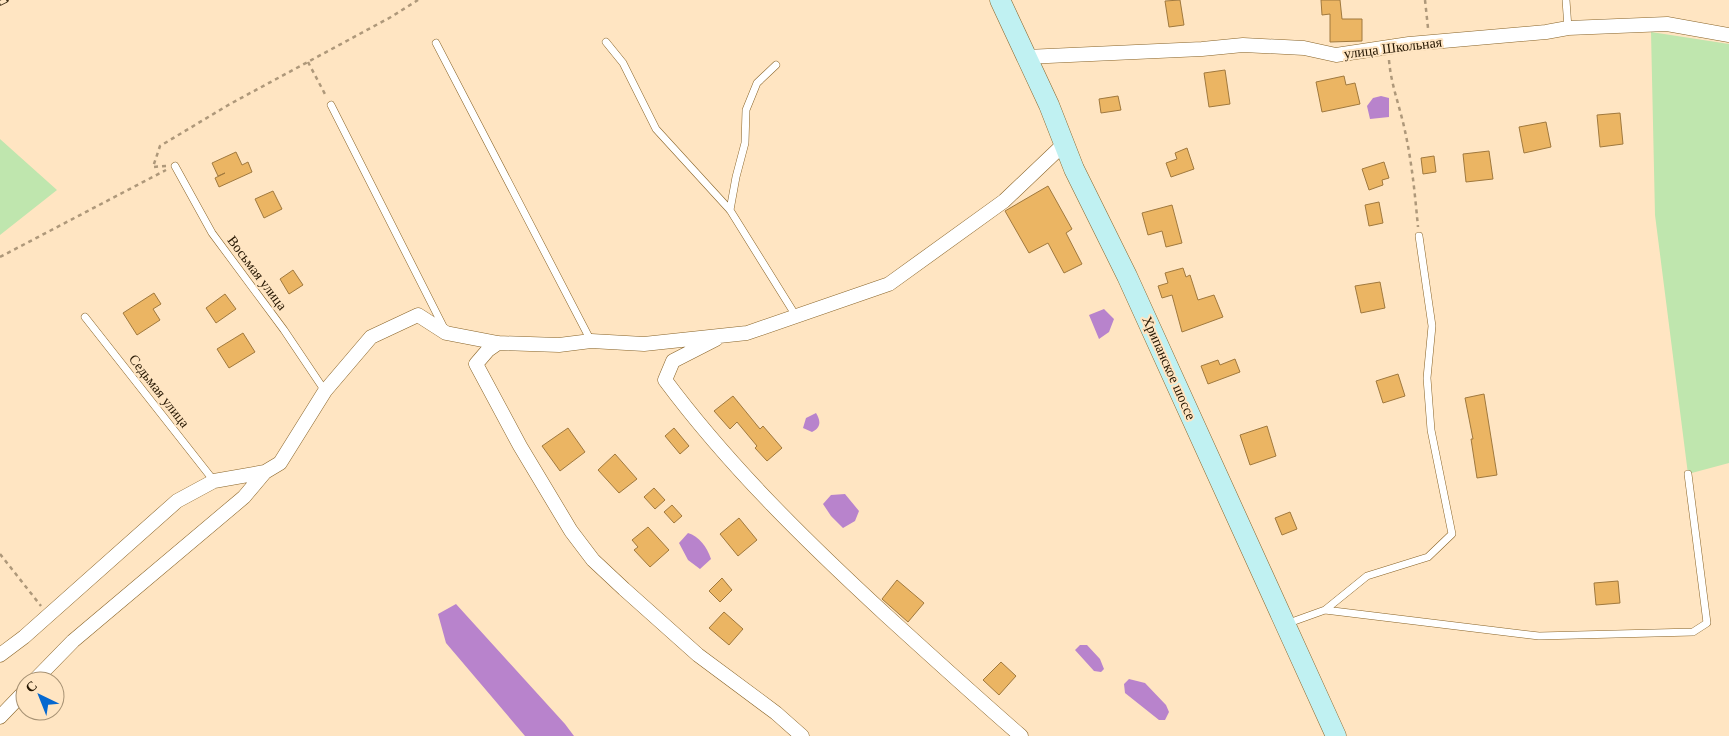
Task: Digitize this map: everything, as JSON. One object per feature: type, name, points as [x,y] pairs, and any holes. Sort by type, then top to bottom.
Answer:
[{"type":"main road","name":"Хрипанское шоссе","points":[[1000,0],[1065,143],[1074,169],[1127,276],[1336,736]]},
{"type":"street","name":"улица Школьная","points":[[1026,57],[1202,49],[1243,45],[1304,48],[1336,55],[1409,44],[1546,32],[1568,28],[1667,24],[1729,35]]},
{"type":"street","points":[[44,671],[72,641],[244,497],[265,472],[280,463],[326,391],[371,336],[418,315],[446,332],[498,343],[559,345],[591,341],[644,344],[747,333],[889,284],[1004,201],[1065,143]]},
{"type":"street","points":[[723,336],[673,361],[665,380],[692,416],[762,495],[836,569],[1022,736]]},
{"type":"street","points":[[498,343],[488,350],[476,364],[520,446],[571,532],[593,560],[678,637],[705,660],[776,713],[802,736]]},
{"type":"street","points":[[0,655],[24,637],[177,501],[214,481],[265,472]]},
{"type":"street","points":[[0,717],[15,701]]},
{"type":"lane","points":[[1566,0],[1568,28]]},
{"type":"lane","points":[[436,42],[591,341]]},
{"type":"lane","points":[[606,42],[623,63],[656,130],[730,210],[796,317]]},
{"type":"lane","points":[[730,210],[745,143],[746,110],[758,83],[776,65]]},
{"type":"lane","points":[[331,105],[446,332]]},
{"type":"lane","name":"Восьмая улица","points":[[175,166],[212,234],[284,330],[326,391]]},
{"type":"lane","points":[[1285,624],[1325,610],[1367,576],[1428,557],[1452,534],[1431,430],[1427,378],[1432,326],[1419,236]]},
{"type":"lane","name":"Седьмая улица","points":[[85,317],[214,481]]},
{"type":"lane","points":[[1325,610],[1540,636],[1693,632],[1707,623],[1688,474]]},
{"type":"path","points":[[175,166],[153,167],[160,146],[230,104],[418,0]]},
{"type":"path","points":[[1425,0],[1430,42]]},
{"type":"path","points":[[1388,48],[1390,79],[1405,131],[1411,166],[1419,236]]},
{"type":"path","points":[[308,62],[331,105]]},
{"type":"path","points":[[0,257],[175,166]]},
{"type":"path","points":[[0,554],[48,614]]},
{"type":"green space","points":[[1651,32],[1729,44],[1729,463],[1688,474],[1655,215]]},
{"type":"green space","points":[[0,139],[57,190],[0,235]]},
{"type":"shaded area","points":[[1381,96],[1389,98],[1389,117],[1370,119],[1367,106],[1373,98]]},
{"type":"shaded area","points":[[1104,309],[1114,319],[1109,332],[1099,339],[1089,315]]},
{"type":"shaded area","points":[[816,413],[819,419],[819,426],[812,432],[803,428],[806,418]]},
{"type":"shaded area","points":[[845,494],[859,511],[855,521],[843,528],[831,516],[823,504],[831,495]]},
{"type":"shaded area","points":[[688,533],[702,543],[711,559],[700,569],[688,560],[679,543]]},
{"type":"shaded area","points":[[456,604],[574,736],[525,736],[446,643],[438,614]]},
{"type":"shaded area","points":[[1080,645],[1087,645],[1100,659],[1104,669],[1101,672],[1094,671],[1075,650]]},
{"type":"shaded area","points":[[1129,679],[1145,683],[1166,705],[1169,712],[1165,720],[1159,720],[1125,693],[1124,684]]},
{"type":"building","points":[[1180,0],[1184,25],[1169,27],[1165,1]]},
{"type":"building","points":[[1321,0],[1340,0],[1342,19],[1362,19],[1362,41],[1330,42],[1330,14],[1322,15]]},
{"type":"building","points":[[1225,70],[1230,104],[1209,107],[1204,73]]},
{"type":"building","points":[[1344,76],[1346,85],[1355,83],[1360,104],[1322,112],[1316,82]]},
{"type":"building","points":[[1118,96],[1121,110],[1101,113],[1099,99]]},
{"type":"building","points":[[1620,113],[1623,144],[1600,147],[1597,115]]},
{"type":"building","points":[[1546,122],[1551,147],[1524,153],[1519,127]]},
{"type":"building","points":[[1187,148],[1194,169],[1171,177],[1166,163],[1177,159],[1175,153]]},
{"type":"building","points":[[1489,151],[1493,179],[1466,182],[1463,154]]},
{"type":"building","points":[[236,152],[242,165],[248,162],[252,172],[219,187],[215,178],[225,173],[218,176],[212,163]]},
{"type":"building","points":[[1434,156],[1436,172],[1423,174],[1421,158]]},
{"type":"building","points":[[1384,162],[1389,178],[1382,180],[1383,185],[1369,190],[1362,169]]},
{"type":"building","points":[[1048,186],[1072,229],[1066,233],[1082,264],[1064,273],[1048,243],[1029,253],[1005,211]]},
{"type":"building","points":[[273,191],[282,209],[264,218],[255,199]]},
{"type":"building","points":[[1379,202],[1383,223],[1369,226],[1365,205]]},
{"type":"building","points":[[1172,205],[1182,243],[1166,247],[1162,231],[1148,235],[1142,213]]},
{"type":"building","points":[[1183,268],[1186,277],[1190,275],[1198,300],[1214,295],[1223,317],[1182,332],[1172,295],[1162,298],[1158,286],[1168,283],[1165,273]]},
{"type":"building","points":[[293,270],[303,285],[289,294],[280,279]]},
{"type":"building","points":[[1380,282],[1385,308],[1361,313],[1355,286]]},
{"type":"building","points":[[154,293],[161,304],[153,309],[160,320],[137,335],[123,313]]},
{"type":"building","points":[[225,294],[236,309],[216,323],[206,308]]},
{"type":"building","points":[[243,333],[255,352],[229,368],[217,349]]},
{"type":"building","points":[[1235,359],[1240,372],[1208,384],[1201,366],[1218,360],[1220,365]]},
{"type":"building","points":[[1398,374],[1405,396],[1383,403],[1376,381]]},
{"type":"building","points":[[1484,394],[1497,475],[1477,478],[1471,439],[1473,439],[1465,398]]},
{"type":"building","points":[[733,396],[760,429],[763,426],[782,448],[767,461],[755,448],[757,446],[737,422],[730,429],[714,411]]},
{"type":"building","points":[[1267,426],[1276,456],[1250,465],[1240,435]]},
{"type":"building","points":[[568,428],[585,452],[560,471],[542,446]]},
{"type":"building","points":[[674,428],[689,446],[680,454],[665,436]]},
{"type":"building","points":[[615,454],[637,479],[619,493],[598,470]]},
{"type":"building","points":[[654,488],[665,500],[655,509],[644,497]]},
{"type":"building","points":[[672,505],[682,516],[674,523],[664,512]]},
{"type":"building","points":[[1290,512],[1297,529],[1282,535],[1275,518]]},
{"type":"building","points":[[739,518],[757,540],[738,556],[720,534]]},
{"type":"building","points":[[648,527],[669,550],[650,567],[634,550],[638,547],[632,540]]},
{"type":"building","points":[[722,578],[732,590],[720,602],[709,591]]},
{"type":"building","points":[[897,580],[924,603],[908,622],[882,599]]},
{"type":"building","points":[[1618,581],[1620,603],[1596,605],[1594,583]]},
{"type":"building","points":[[724,612],[743,629],[729,645],[709,628]]},
{"type":"building","points":[[1001,662],[1016,676],[999,695],[983,680]]},
{"type":"railway","points":[[0,3],[6,0]]}]
